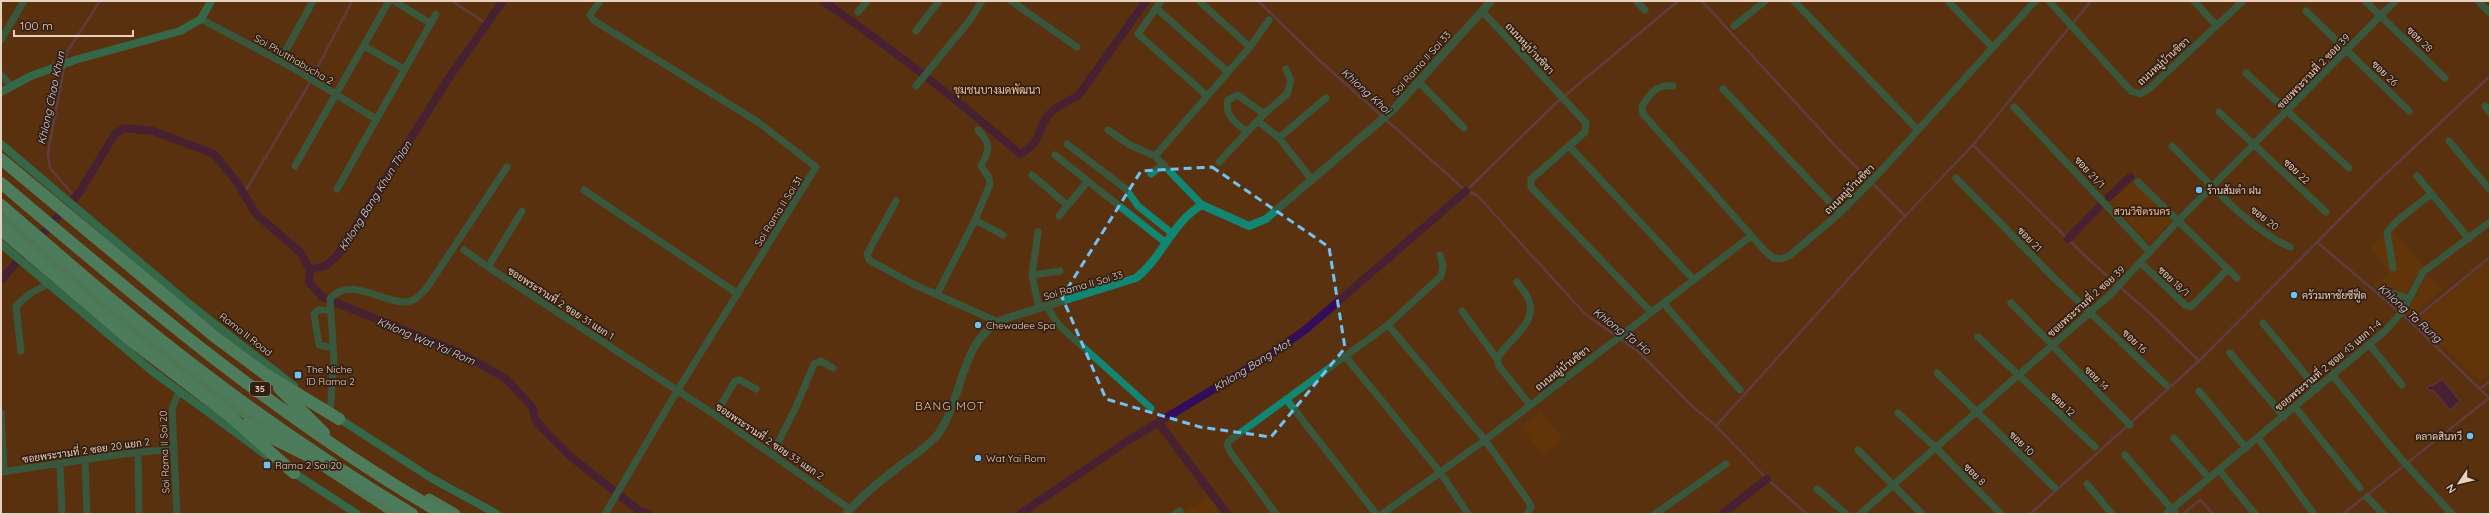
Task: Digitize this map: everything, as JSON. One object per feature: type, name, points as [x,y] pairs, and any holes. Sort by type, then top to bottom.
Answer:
[{"type":"highway","points":[[1,159],[165,297],[265,374],[334,415]]},
{"type":"highway","name":"35","points":[[1,176],[79,243],[214,354],[327,436],[455,514]]},
{"type":"highway","points":[[1,183],[127,290],[228,371],[316,434],[443,514]]},
{"type":"highway","points":[[1,205],[128,314],[217,384],[312,451],[412,514]]},
{"type":"highway","points":[[2,224],[194,378],[306,455],[397,514]]},
{"type":"highway","points":[[2,224],[129,339],[231,417],[294,473]]},
{"type":"highway","points":[[265,374],[327,436]]},
{"type":"highway","points":[[231,417],[306,455]]},
{"type":"main road","points":[[1,92],[51,69],[75,60],[180,31],[201,20],[210,1]]},
{"type":"main road","name":"Rama II Road","points":[[1,144],[90,221],[223,332],[334,415],[431,478],[497,514]]},
{"type":"main road","points":[[1,244],[44,282],[179,392],[294,473],[357,514]]},
{"type":"street","points":[[1,40],[24,1]]},
{"type":"street","points":[[280,61],[313,1]]},
{"type":"street","points":[[296,166],[335,94],[389,1]]},
{"type":"street","points":[[394,1],[430,23]]},
{"type":"street","name":"Soi Rama II Soi 31","points":[[600,1],[590,15],[593,20],[758,122],[816,165],[815,171],[677,391],[617,491],[605,514]]},
{"type":"street","points":[[858,12],[867,1]]},
{"type":"street","points":[[916,31],[939,1]]},
{"type":"street","points":[[917,84],[970,20],[982,1]]},
{"type":"street","points":[[1011,1],[1077,47]]},
{"type":"street","points":[[1161,1],[1138,34],[1207,96]]},
{"type":"street","points":[[1199,1],[1250,47]]},
{"type":"street","name":"Soi Rama II Soi 33","points":[[848,512],[869,490],[938,434],[961,382],[974,345],[981,335],[998,322],[1136,278],[1143,273],[1173,234],[1202,205],[1249,226],[1266,219],[1393,110],[1418,81],[1485,14],[1491,1]]},
{"type":"street","points":[[1636,1],[1645,10]]},
{"type":"street","points":[[1734,26],[1765,1]]},
{"type":"street","points":[[1794,1],[1918,130]]},
{"type":"street","points":[[1948,1],[1992,47]]},
{"type":"street","name":"ถนนหมู่บ้านชิชา","points":[[1382,514],[1485,440],[1751,236],[1769,254],[1781,258],[1800,248],[1840,213],[1868,185],[2035,1]]},
{"type":"street","name":"ถนนหมู่บ้านชิชา","points":[[2049,1],[2131,90],[2140,94],[2149,89],[2243,1]]},
{"type":"street","points":[[2194,1],[2217,26]]},
{"type":"street","name":"ซอย 28","points":[[2365,1],[2445,78]]},
{"type":"street","name":"ซอยพระรามที่ 2 ซอย 39","points":[[1860,514],[2112,293],[2178,221],[2287,112],[2394,1]]},
{"type":"street","points":[[2478,1],[2490,13]]},
{"type":"street","points":[[1156,8],[1227,72]]},
{"type":"street","name":"ซอย 26","points":[[2306,10],[2409,111]]},
{"type":"street","points":[[337,189],[436,14]]},
{"type":"street","name":"ถนนหมู่บ้านชิชา","points":[[1485,14],[1580,115],[1587,128],[1570,147]]},
{"type":"street","name":"Soi Phutthabucha 2","points":[[201,20],[280,61],[376,119]]},
{"type":"street","points":[[1155,156],[1250,47],[1269,20]]},
{"type":"street","points":[[364,46],[404,69]]},
{"type":"street","points":[[1219,162],[1264,114],[1287,94],[1291,81],[1286,69]]},
{"type":"street","points":[[2246,73],[2349,168]]},
{"type":"street","points":[[1,75],[12,86]]},
{"type":"street","points":[[1418,81],[1464,128]]},
{"type":"street","points":[[1673,86],[1663,85],[1653,90],[1642,106],[1643,114],[1751,236]]},
{"type":"street","points":[[1723,89],[1840,213]]},
{"type":"street","points":[[1247,132],[1229,116],[1227,107],[1228,100],[1238,95],[1264,114]]},
{"type":"street","points":[[1279,138],[1326,98]]},
{"type":"street","points":[[2485,106],[2490,112]]},
{"type":"street","name":"ซอย 21/1","points":[[2014,107],[2150,252]]},
{"type":"street","name":"ซอย 22","points":[[2219,112],[2326,212]]},
{"type":"street","points":[[1258,121],[1279,138],[1312,180]]},
{"type":"street","points":[[937,294],[975,220],[990,184],[989,178],[981,166],[988,145],[986,139],[978,130]]},
{"type":"street","points":[[1108,130],[1130,145],[1155,156],[1202,205]]},
{"type":"street","points":[[2449,141],[2490,190]]},
{"type":"street","points":[[1067,144],[1126,189],[1138,206],[1173,234]]},
{"type":"street","name":"ซอย 20","points":[[2172,146],[2213,186],[2272,237],[2290,247]]},
{"type":"street","points":[[1651,312],[1531,187],[1531,179],[1570,147],[1693,279]]},
{"type":"street","points":[[1055,155],[1166,243]]},
{"type":"street","points":[[1151,174],[1163,164]]},
{"type":"street","points":[[334,415],[333,348],[330,299],[337,291],[349,288],[406,302],[416,299],[426,289],[507,167]]},
{"type":"street","points":[[1032,175],[1067,205]]},
{"type":"street","points":[[2417,176],[2469,239]]},
{"type":"street","name":"ซอย 21","points":[[1956,178],[2090,312]]},
{"type":"street","points":[[1059,216],[1088,181]]},
{"type":"street","points":[[2138,182],[2237,278]]},
{"type":"street","points":[[584,190],[738,294]]},
{"type":"street","points":[[2393,268],[2387,232],[2397,221],[2431,194]]},
{"type":"street","points":[[896,201],[867,258],[913,284],[998,322]]},
{"type":"street","points":[[488,267],[522,211]]},
{"type":"street","points":[[975,220],[1003,235]]},
{"type":"street","name":"ซอยพระรามที่ 2 ซอย 43 แยก 1-4","points":[[2172,512],[2209,478],[2370,345],[2403,311],[2426,269],[2469,239],[2490,222]]},
{"type":"street","points":[[1038,232],[1032,275],[1038,308]]},
{"type":"street","name":"ซอยพระรามที่ 2 ซอย 31 แยก 1","points":[[464,250],[677,391]]},
{"type":"street","points":[[1276,514],[1231,453],[1227,445],[1233,438],[1388,325],[1441,276],[1443,266],[1440,255]]},
{"type":"street","name":"ซอย 18/1","points":[[2141,263],[2185,305],[2191,307],[2228,269]]},
{"type":"street","points":[[1032,275],[1060,271]]},
{"type":"street","points":[[21,351],[16,306],[30,292],[44,282]]},
{"type":"street","points":[[1497,359],[1523,329],[1529,312],[1529,300],[1517,282]]},
{"type":"street","points":[[2380,290],[2409,298]]},
{"type":"street","points":[[1663,303],[1740,390]]},
{"type":"street","name":"ซอย 14","points":[[2011,304],[2130,425]]},
{"type":"street","points":[[1047,306],[1055,320],[1062,328],[1151,408]]},
{"type":"street","points":[[330,308],[318,310],[314,314],[319,345],[333,348]]},
{"type":"street","points":[[1462,311],[1497,359],[1499,366],[1530,405]]},
{"type":"street","name":"ซอย 16","points":[[2090,312],[2166,385]]},
{"type":"street","points":[[2263,323],[2317,389]]},
{"type":"street","points":[[1388,325],[1485,440],[1529,502],[1530,507],[1527,514]]},
{"type":"street","name":"ซอย 12","points":[[1978,337],[2095,447]]},
{"type":"street","points":[[2370,345],[2402,385]]},
{"type":"street","points":[[2230,352],[2284,416]]},
{"type":"street","points":[[1345,356],[1440,472],[1468,514]]},
{"type":"street","points":[[772,455],[795,409],[814,364],[822,361],[833,368]]},
{"type":"street","name":"ซอย 10","points":[[1937,373],[2055,488]]},
{"type":"street","points":[[2333,376],[2413,472],[2452,514]]},
{"type":"street","points":[[715,415],[735,381],[740,380],[756,389]]},
{"type":"street","name":"ซอยพระรามที่ 2 ซอย 33 แยก 2","points":[[677,391],[715,415],[772,455],[848,512]]},
{"type":"street","points":[[2199,391],[2246,448]]},
{"type":"street","name":"Soi Rama II Soi 20","points":[[177,514],[172,409],[179,392]]},
{"type":"street","points":[[1286,399],[1376,514]]},
{"type":"street","points":[[2295,407],[2360,488]]},
{"type":"street","points":[[1,413],[3,472]]},
{"type":"street","name":"ซอย 8","points":[[1898,413],[1936,448],[2001,514]]},
{"type":"street","points":[[2174,438],[2209,478]]},
{"type":"street","points":[[2258,438],[2314,514]]},
{"type":"street","name":"ซอยพระรามที่ 2 ซอย 20 แยก 2","points":[[3,472],[173,449]]},
{"type":"street","points":[[1858,450],[1922,514]]},
{"type":"street","points":[[138,453],[139,514]]},
{"type":"street","points":[[2125,455],[2172,512]]},
{"type":"street","points":[[85,460],[87,514]]},
{"type":"street","points":[[60,464],[62,514]]},
{"type":"street","points":[[1655,514],[1726,464]]},
{"type":"street","points":[[2219,470],[2255,514]]},
{"type":"street","points":[[2087,484],[2112,514]]},
{"type":"street","points":[[1817,489],[1846,514]]},
{"type":"street","points":[[2367,497],[2384,514]]},
{"type":"highlighted area","points":[[1212,167],[1329,247],[1345,348],[1271,437],[1200,427],[1106,399],[1062,297],[1141,171]]},
{"type":"green space","name":"สวนวิชิตรนคร","points":[[2133,178],[2173,220],[2149,243],[2109,201]]},
{"type":"green space","points":[[2392,229],[2424,267],[2417,274],[2398,307],[2373,285],[2389,273],[2370,247]]},
{"type":"green space","points":[[2490,259],[2490,373],[2481,381],[2415,322]]},
{"type":"green space","points":[[2426,275],[2444,288],[2411,318],[2407,315]]},
{"type":"green space","points":[[1541,411],[1563,440],[1543,455],[1521,427]]},
{"type":"green space","points":[[1210,496],[1224,514],[1181,514]]},
{"type":"shaded area","points":[[2442,379],[2460,401],[2450,410],[2433,390],[2429,391],[2427,388],[2429,385],[2433,386]]},
{"type":"waterway","name":"Khlong Chao Khun","points":[[65,62],[67,52],[100,1]]},
{"type":"waterway","points":[[243,195],[308,86],[352,1]]},
{"type":"waterway","points":[[452,1],[487,24]]},
{"type":"waterway","name":"Khlong Bang Khun Thian","points":[[36,241],[79,193],[115,134],[124,128],[153,131],[214,154],[236,181],[256,214],[300,252],[310,270],[327,265],[337,256],[448,79],[503,1]]},
{"type":"waterway","name":"Khlong Bang Khun Thian","points":[[823,1],[923,74],[1020,154],[1033,145],[1036,141],[1043,123],[1050,113],[1078,96],[1146,1]]},
{"type":"waterway","name":"Khlong Ta Ho","points":[[1258,1],[1321,62],[1466,191],[1477,195],[1585,314],[1639,352],[1691,405],[1716,426],[1767,479],[1807,514]]},
{"type":"waterway","points":[[1466,191],[1556,103],[1678,1]]},
{"type":"waterway","points":[[1702,1],[1840,151],[1905,216]]},
{"type":"waterway","points":[[1973,145],[2091,1]]},
{"type":"waterway","name":"Khlong Chao Khun","points":[[64,67],[48,153],[50,168],[75,197]]},
{"type":"waterway","points":[[2030,514],[2199,361],[2374,185],[2490,76]]},
{"type":"waterway","points":[[1716,426],[1905,216],[1973,145],[2085,256],[2155,318],[2199,361]]},
{"type":"waterway","points":[[2109,197],[2130,177]]},
{"type":"waterway","name":"Khlong Bang Mot","points":[[1020,514],[1129,440],[1267,357],[1305,330],[1466,191]]},
{"type":"waterway","points":[[2068,239],[2100,206]]},
{"type":"waterway","name":"Khlong Ta Rung","points":[[2317,242],[2411,322],[2490,399]]},
{"type":"waterway","name":"Khlong Bang Khun Thian","points":[[1,280],[24,254]]},
{"type":"waterway","points":[[2411,322],[2490,257]]},
{"type":"waterway","name":"Khlong Wat Yai Rom","points":[[310,270],[309,282],[322,297],[458,352],[505,378],[533,408],[535,419],[542,428],[570,456],[638,510],[648,514]]},
{"type":"waterway","points":[[2481,388],[2490,381]]},
{"type":"waterway","points":[[2343,514],[2489,398]]},
{"type":"waterway","points":[[1158,422],[1227,514]]},
{"type":"waterway","points":[[1722,514],[1767,479]]},
{"type":"waterway","points":[[2184,513],[2200,500],[2213,514]]},
{"type":"place","name":"ร้านสัมตำ ฝน","points":[[2199,190]]},
{"type":"place","name":"ครัวมหาชัยซีฟู็ด","points":[[2294,295]]},
{"type":"place","name":"Chewadee Spa","points":[[978,325]]},
{"type":"place","name":"The Niche ID Rama 2","points":[[298,375]]},
{"type":"place","name":"ตลาดสินทวี","points":[[2470,436]]},
{"type":"place","name":"Wat Yai Rom","points":[[978,458]]},
{"type":"place","name":"Rama 2 Soi 20","points":[[267,465]]},
{"type":"district","name":"ชุมชนบางมดพัฒนา","points":[[997,90]]},
{"type":"district","name":"BANG MOT","points":[[950,406]]},
{"type":"water label","name":"Khlong Khoi","points":[[1366,91]]}]
